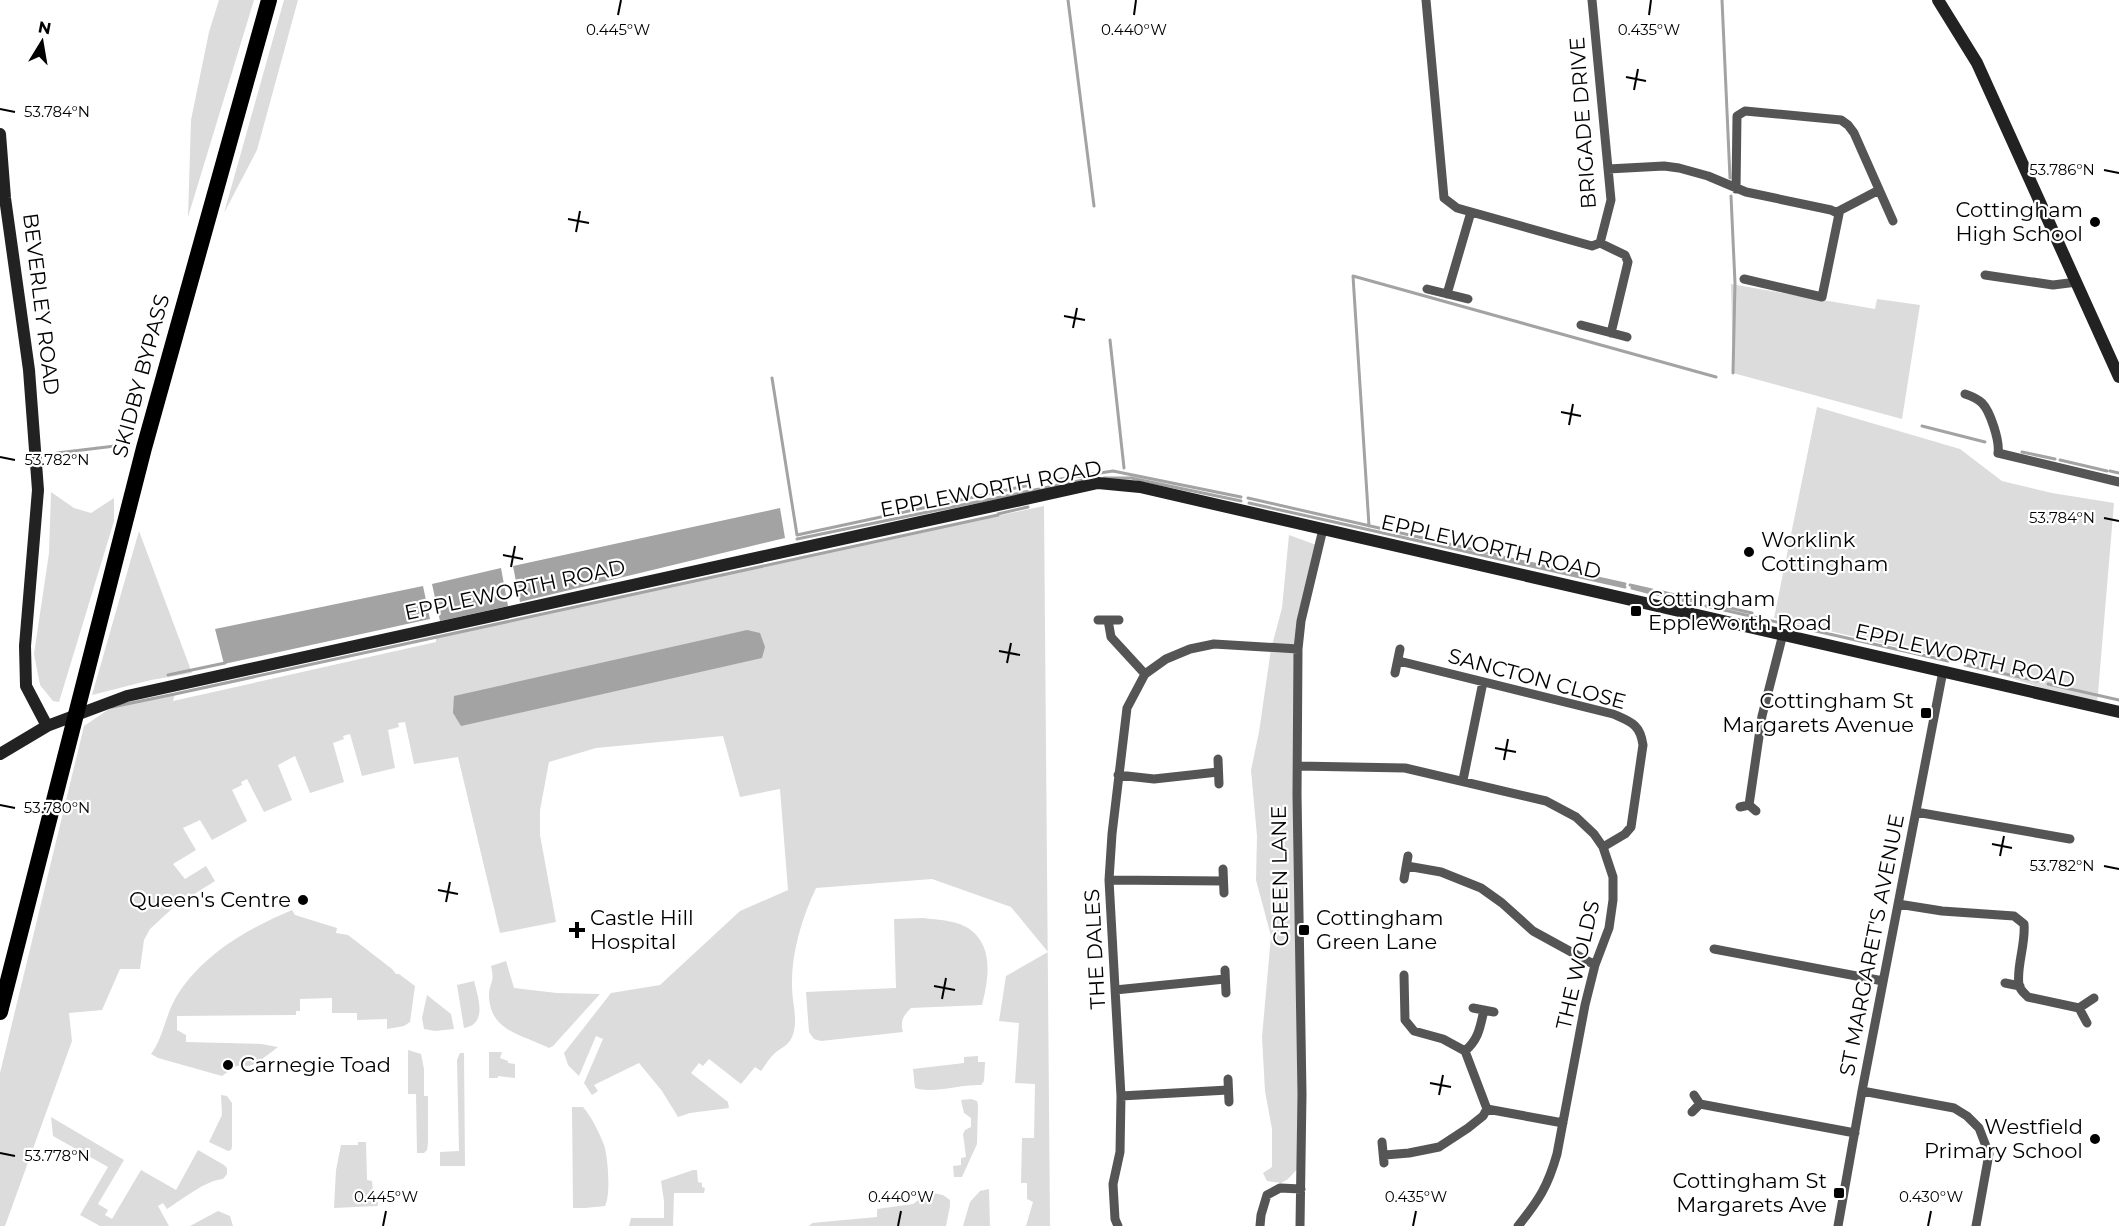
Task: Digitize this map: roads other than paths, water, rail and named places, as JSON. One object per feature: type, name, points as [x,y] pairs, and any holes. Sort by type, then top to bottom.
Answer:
[{"type":"highway","name":"SKIDBY BYPASS","points":[[0,1012],[170,352],[269,0]]},
{"type":"street","points":[[1426,0],[1444,198],[1457,208],[1592,246],[1600,243],[1625,255],[1628,262],[1611,333]]},
{"type":"street","name":"BRIGADE DRIVE","points":[[1592,0],[1611,200],[1600,243]]},
{"type":"street","points":[[1938,0],[1977,63],[2119,377]]},
{"type":"street","points":[[1736,189],[1737,116],[1745,111],[1841,120],[1854,133],[1893,221]]},
{"type":"street","name":"BEVERLEY ROAD","points":[[0,134],[5,198],[29,370],[38,490],[25,646],[26,686],[47,726]]},
{"type":"street","points":[[1608,169],[1664,166],[1679,168],[1708,176],[1736,189],[1837,212],[1879,190]]},
{"type":"street","points":[[1447,294],[1471,212]]},
{"type":"street","points":[[1744,279],[1822,297],[1840,216],[1837,212]]},
{"type":"street","points":[[1984,275],[2053,285],[2077,282]]},
{"type":"street","points":[[1427,289],[1468,299]]},
{"type":"street","points":[[1581,325],[1627,337]]},
{"type":"street","points":[[1965,394],[1974,397],[1984,406],[1998,439],[1998,453],[2119,482]]},
{"type":"street","name":"EPPLEWORTH ROAD","points":[[0,754],[47,726],[128,696],[1098,483],[1140,487],[2119,712]]},
{"type":"street","name":"GREEN LANE","points":[[1300,1226],[1302,1094],[1297,795],[1298,649],[1301,621],[1323,529]]},
{"type":"street","points":[[1119,620],[1103,620],[1111,637],[1145,674]]},
{"type":"street","points":[[1748,808],[1762,716],[1783,634]]},
{"type":"street","name":"THE DALES","points":[[1118,1226],[1115,1219],[1113,1184],[1120,1152],[1121,1096],[1109,880],[1118,775],[1127,708],[1145,674],[1166,660],[1190,649],[1214,644],[1298,649]]},
{"type":"street","points":[[1395,673],[1400,649]]},
{"type":"street","name":"SANCTON CLOSE","points":[[1399,661],[1613,714],[1632,722],[1641,732],[1643,745],[1630,827],[1625,834],[1603,847]]},
{"type":"street","name":"ST MARGARET'S AVENUE","points":[[1838,1226],[1943,671]]},
{"type":"street","points":[[1463,780],[1483,682]]},
{"type":"street","points":[[1218,759],[1219,784]]},
{"type":"street","name":"THE WOLDS","points":[[1298,766],[1405,768],[1546,801],[1576,817],[1594,834],[1603,847],[1613,877],[1609,928],[1595,965],[1585,1005],[1551,1177],[1540,1199],[1518,1226]]},
{"type":"street","points":[[1118,775],[1154,779],[1218,772]]},
{"type":"street","points":[[1916,812],[2070,839]]},
{"type":"street","points":[[1404,879],[1407,861],[1481,888],[1502,903],[1533,931],[1595,965]]},
{"type":"street","points":[[1223,869],[1224,893]]},
{"type":"street","points":[[1109,880],[1223,881]]},
{"type":"street","points":[[1898,904],[1942,911],[2014,916],[2024,924],[2021,991],[2028,997],[2079,1008],[2094,998]]},
{"type":"street","points":[[1714,949],[1883,981]]},
{"type":"street","points":[[1115,990],[1225,974],[1226,993]]},
{"type":"street","points":[[1404,975],[1399,985],[1405,1020],[1414,1031],[1443,1039],[1465,1051],[1487,1109]]},
{"type":"street","points":[[2005,983],[2020,986]]},
{"type":"street","points":[[1465,1051],[1479,1035],[1489,1011],[1473,1008]]},
{"type":"street","points":[[2079,1008],[2087,1023]]},
{"type":"street","points":[[1228,1079],[1229,1102]]},
{"type":"street","points":[[1121,1096],[1228,1090]]},
{"type":"street","points":[[1862,1091],[1954,1108],[1967,1116],[1979,1128],[1989,1154],[1976,1226]]},
{"type":"street","points":[[1694,1095],[1700,1104],[1855,1133]]},
{"type":"street","points":[[1692,1112],[1700,1104]]},
{"type":"street","points":[[1487,1109],[1563,1123]]},
{"type":"street","points":[[1382,1142],[1384,1159],[1439,1147],[1468,1128],[1483,1116],[1487,1109]]},
{"type":"street","points":[[1260,1226],[1267,1195],[1280,1188],[1301,1188]]},
{"type":"waterway","points":[[1068,0],[1094,206]]},
{"type":"waterway","points":[[1722,0],[1730,178]]},
{"type":"waterway","points":[[1731,196],[1735,283],[1733,373]]},
{"type":"waterway","points":[[1369,526],[1353,276],[1716,377]]},
{"type":"waterway","points":[[1110,340],[1124,468]]},
{"type":"waterway","points":[[772,378],[797,535],[1030,485]]},
{"type":"waterway","points":[[1922,426],[1985,442]]},
{"type":"waterway","points":[[57,453],[115,446]]},
{"type":"waterway","points":[[2022,452],[2055,459]]},
{"type":"waterway","points":[[2060,460],[2107,471]]},
{"type":"waterway","points":[[1041,482],[1113,471],[1241,497]]},
{"type":"waterway","points":[[2110,471],[2119,473]]},
{"type":"waterway","points":[[1104,478],[1131,478],[1241,501]]},
{"type":"waterway","points":[[797,539],[1083,480]]},
{"type":"waterway","points":[[1248,498],[1497,555]]},
{"type":"waterway","points":[[1249,503],[1625,587]]},
{"type":"waterway","points":[[998,514],[1028,507]]},
{"type":"waterway","points":[[175,694],[998,515]]},
{"type":"waterway","points":[[1502,557],[1625,584]]},
{"type":"waterway","points":[[1630,585],[1652,590]]},
{"type":"waterway","points":[[1632,588],[1651,593]]},
{"type":"waterway","points":[[1658,591],[1696,600]]},
{"type":"waterway","points":[[1657,594],[1694,603]]},
{"type":"waterway","points":[[1708,603],[1752,613]]},
{"type":"waterway","points":[[1706,606],[1948,661]]},
{"type":"waterway","points":[[168,675],[225,663]]},
{"type":"waterway","points":[[1965,665],[2037,681]]},
{"type":"waterway","points":[[2048,684],[2119,700]]},
{"type":"waterway","points":[[112,707],[175,694]]},
{"type":"place","name":"Cottingham High School","points":[[2095,222]]},
{"type":"place","name":"Worklink Cottingham","points":[[1749,552]]},
{"type":"place","name":"Cottingham Eppleworth Road","points":[[1636,611]]},
{"type":"place","name":"Cottingham St Margarets Avenue","points":[[1926,713]]},
{"type":"place","name":"Queen's Centre","points":[[303,900]]},
{"type":"place","name":"Castle Hill Hospital","points":[[577,930]]},
{"type":"place","name":"Cottingham Green Lane","points":[[1304,930]]},
{"type":"place","name":"Carnegie Toad","points":[[228,1065]]},
{"type":"place","name":"Westfield Primary School","points":[[2095,1139]]},
{"type":"place","name":"Cottingham St Margarets Ave","points":[[1839,1193]]}]
